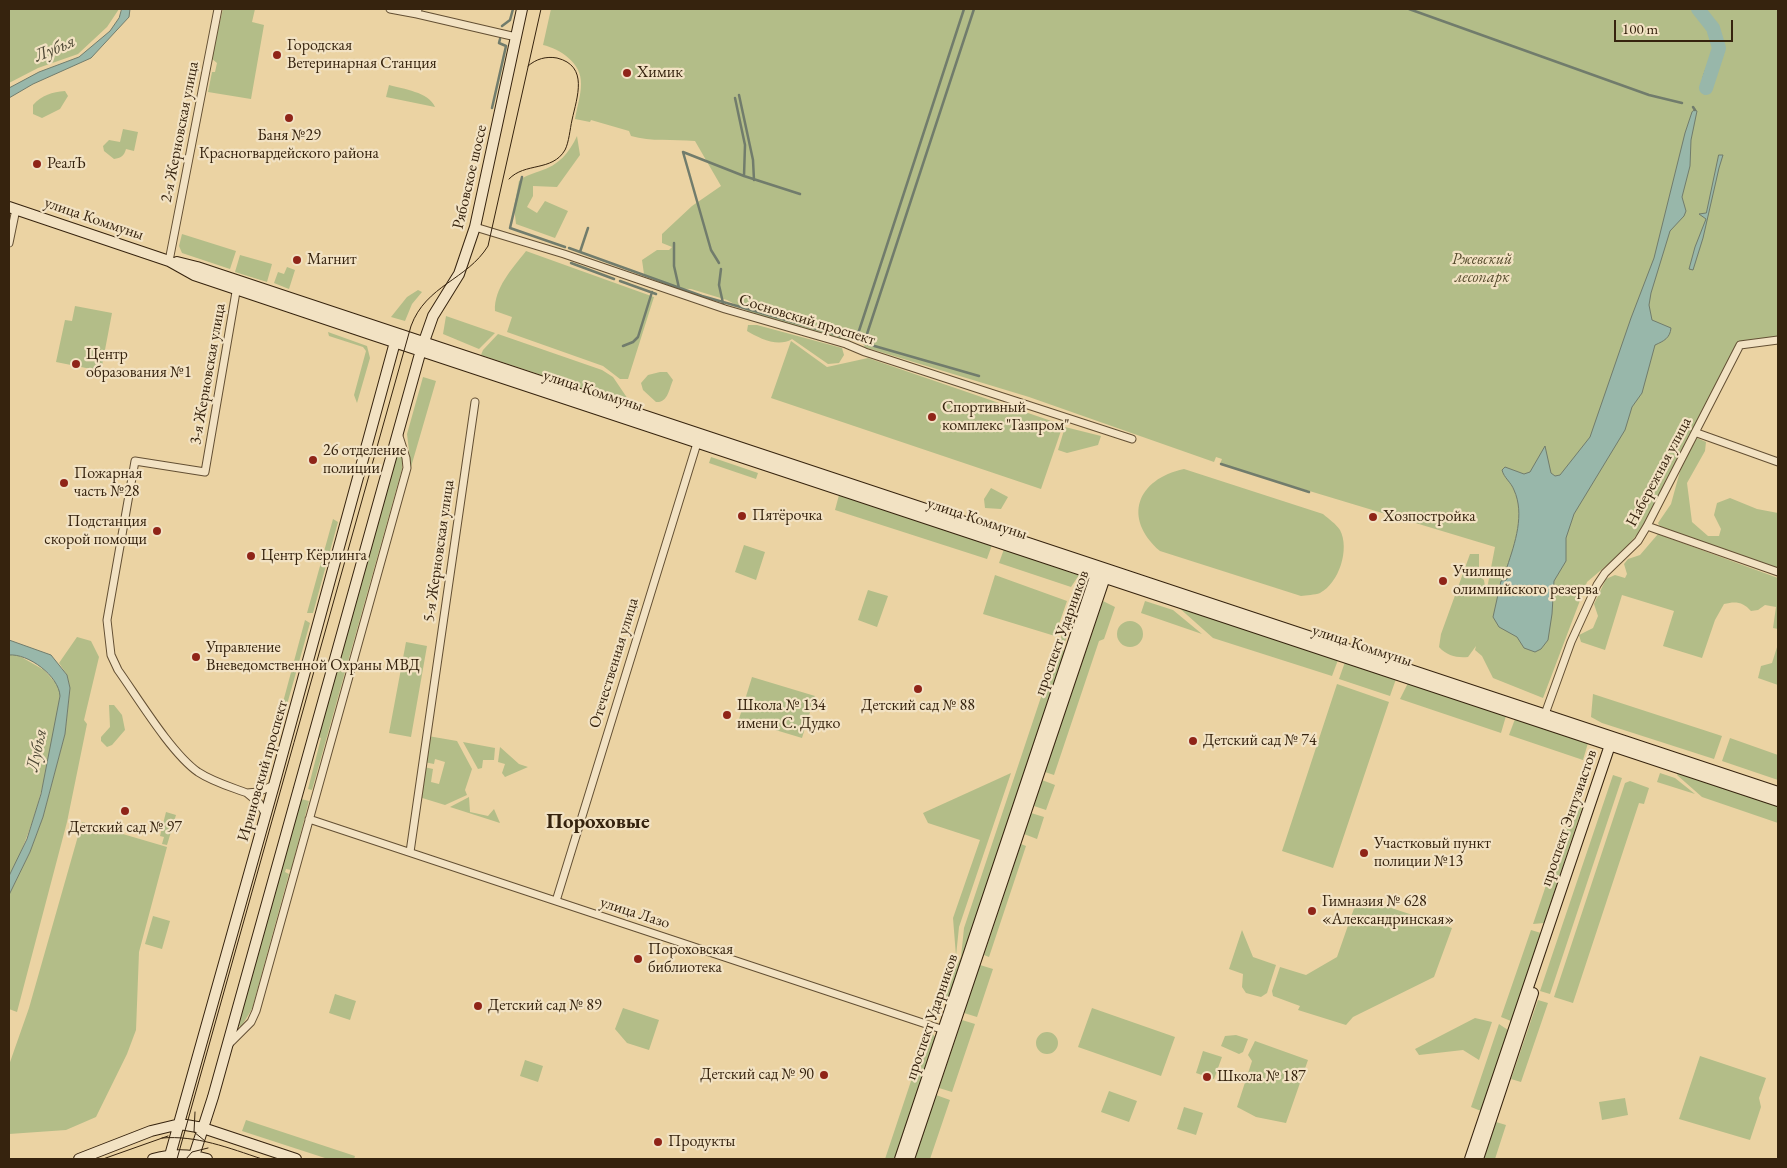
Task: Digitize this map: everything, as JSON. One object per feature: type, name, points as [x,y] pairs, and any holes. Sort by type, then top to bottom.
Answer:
[{"type":"main road","name":"Рябовское шоссе","points":[[422,346],[433,316],[459,274],[475,227],[522,9]]},
{"type":"main road","name":"улица Коммуны","points":[[13,208],[169,261],[197,267],[238,285],[395,342],[422,346],[1613,743],[1778,801]]},
{"type":"main road","name":"улица Коммуны","points":[[238,285],[405,336],[422,346]]},
{"type":"main road","points":[[395,342],[405,336]]},
{"type":"main road","name":"Ириновский проспект","points":[[170,1158],[395,342]]},
{"type":"main road","points":[[194,1157],[422,346]]},
{"type":"main road","name":"улица Коммуны","points":[[1102,573],[1545,714],[1613,743],[1778,792]]},
{"type":"main road","name":"проспект Ударников","points":[[909,1159],[948,1031],[1102,573]]},
{"type":"main road","name":"проспект Энтузиастов","points":[[1470,1159],[1613,743]]},
{"type":"main road","name":"проспект Энтузиастов","points":[[1478,1159],[1613,743]]},
{"type":"main road","name":"проспект Ударников","points":[[900,1159],[948,1031]]},
{"type":"main road","points":[[79,1159],[151,1131],[180,1124],[203,1128],[296,1159]]},
{"type":"main road","points":[[153,1159],[194,1157],[207,1159]]},
{"type":"street","name":"2-я Жерновская улица","points":[[169,261],[218,9]]},
{"type":"street","points":[[390,9],[418,12],[516,37]]},
{"type":"street","points":[[9,243],[13,208]]},
{"type":"street","name":"Сосновский проспект","points":[[475,227],[564,254],[725,309],[846,344],[865,352],[1132,439]]},
{"type":"street","name":"3-я Жерновская улица","points":[[238,285],[205,472],[135,461],[109,600],[108,628],[111,654],[118,670],[187,762],[211,779],[248,793]]},
{"type":"street","name":"Набережная улица","points":[[1545,714],[1571,642],[1597,586],[1604,573],[1638,541],[1648,526],[1740,344],[1778,340]]},
{"type":"street","name":"5-я Жерновская улица","points":[[410,852],[475,402]]},
{"type":"street","points":[[226,1047],[248,1026],[256,1011],[406,468],[406,458],[398,433]]},
{"type":"street","points":[[1696,433],[1778,462]]},
{"type":"street","name":"Отечественная улица","points":[[556,901],[699,438]]},
{"type":"street","points":[[1648,526],[1778,572]]},
{"type":"street","points":[[248,793],[258,792],[274,785]]},
{"type":"street","points":[[248,793],[259,803],[266,815]]},
{"type":"street","name":"улица Лазо","points":[[309,819],[948,1031]]},
{"type":"green space","points":[[9,9],[119,9],[107,27],[78,54],[38,68],[9,83]]},
{"type":"green space","points":[[223,9],[255,9],[252,22],[264,25],[251,99],[208,92],[212,72],[215,72],[217,63],[211,58]]},
{"type":"green space","name":"Ржевский лесопарк","points":[[551,9],[1778,9],[1778,339],[1737,347],[1667,478],[1644,527],[1620,554],[1587,582],[1543,698],[1493,678],[1482,656],[1475,650],[1476,646],[1468,657],[1456,657],[1439,647],[1441,634],[1470,554],[1479,554],[1479,576],[1484,580],[1486,594],[1495,547],[1220,464],[1222,459],[1216,457],[1214,462],[1029,397],[864,347],[865,344],[852,340],[840,341],[751,313],[727,300],[691,289],[670,288],[644,274],[642,260],[657,250],[669,250],[672,247],[662,243],[662,234],[692,206],[721,186],[695,141],[639,138],[631,136],[629,131],[591,120],[590,122],[575,119],[581,88],[578,70],[569,58],[543,45]]},
{"type":"green space","points":[[389,85],[422,95],[432,102],[435,107],[386,97]]},
{"type":"green space","points":[[65,91],[68,96],[60,109],[42,118],[33,114],[33,105],[44,96]]},
{"type":"green space","points":[[123,129],[138,132],[134,151],[126,149],[122,156],[114,159],[104,151],[103,146],[109,140],[120,142]]},
{"type":"green space","points":[[577,136],[580,155],[557,187],[533,186],[533,196],[527,207],[537,213],[545,201],[568,211],[555,238],[516,224],[514,207],[519,181],[558,162],[571,148]]},
{"type":"green space","points":[[182,234],[236,251],[230,269],[182,253],[179,246]]},
{"type":"green space","points":[[526,251],[654,297],[628,379],[620,379],[603,366],[507,332],[512,317],[495,311],[497,294],[505,279]]},
{"type":"green space","points":[[240,255],[272,264],[267,282],[235,272]]},
{"type":"green space","points":[[287,267],[295,270],[289,289],[274,283],[278,272],[284,274]]},
{"type":"green space","points":[[418,290],[422,292],[412,304],[405,321],[391,317],[407,297]]},
{"type":"green space","points":[[75,306],[112,313],[101,371],[56,362],[65,320],[72,321]]},
{"type":"green space","points":[[446,316],[495,333],[479,349],[443,334]]},
{"type":"green space","points":[[748,325],[757,325],[842,348],[844,355],[839,363],[828,364],[792,339],[781,343],[769,341],[747,331]]},
{"type":"green space","points":[[328,332],[367,346],[370,358],[357,403],[354,395],[366,351],[363,347],[329,336]]},
{"type":"green space","points":[[498,334],[602,370],[613,377],[632,405],[481,355],[483,350]]},
{"type":"green space","name":"Cпортивный комплекс \"Газпром\"","points":[[791,341],[827,367],[868,358],[1063,425],[1041,489],[771,398]]},
{"type":"green space","points":[[667,372],[673,380],[666,398],[656,402],[643,390],[641,383],[648,375]]},
{"type":"green space","points":[[423,377],[436,381],[411,467],[407,434]]},
{"type":"green space","points":[[1065,427],[1101,436],[1098,445],[1067,453],[1058,450]]},
{"type":"green space","points":[[1697,438],[1706,442],[1705,451],[1687,483],[1692,522],[1708,536],[1719,536],[1721,529],[1714,515],[1717,503],[1730,498],[1757,509],[1778,513],[1778,569],[1660,527],[1658,523],[1671,504],[1682,464]]},
{"type":"green space","points":[[399,455],[402,458],[402,469],[312,790],[308,789],[321,738],[318,737],[396,457]]},
{"type":"green space","points":[[711,457],[758,473],[756,479],[709,463]]},
{"type":"green space","points":[[1184,469],[1323,514],[1340,530],[1343,538],[1344,546],[1341,565],[1333,582],[1320,593],[1301,596],[1160,551],[1148,538],[1141,526],[1140,501],[1155,481]]},
{"type":"green space","points":[[991,488],[1008,497],[1001,509],[985,508],[984,499]]},
{"type":"green space","points":[[839,495],[992,545],[987,559],[835,510]]},
{"type":"green space","points":[[333,519],[338,522],[313,613],[307,613]]},
{"type":"green space","points":[[1658,534],[1778,578],[1778,629],[1773,628],[1776,607],[1765,605],[1758,610],[1751,611],[1739,603],[1724,604],[1715,620],[1702,658],[1663,646],[1674,611],[1622,595],[1605,650],[1581,642],[1579,635],[1593,628],[1598,616],[1594,604],[1606,579],[1615,575],[1625,578],[1627,574],[1624,564],[1628,559],[1640,555]]},
{"type":"green space","points":[[744,545],[765,552],[756,580],[735,572]]},
{"type":"green space","points":[[1004,549],[1079,575],[1071,587],[999,563]]},
{"type":"green space","points":[[995,575],[1067,601],[1055,636],[983,614]]},
{"type":"green space","points":[[868,590],[888,596],[877,627],[858,620]]},
{"type":"green space","points":[[1103,601],[1115,607],[1104,639],[1099,641],[1054,775],[1045,772]]},
{"type":"green space","points":[[1145,601],[1173,610],[1202,634],[1141,613]]},
{"type":"green space","points":[[1177,606],[1338,660],[1332,676],[1213,638]]},
{"type":"green space","points":[[305,620],[310,623],[266,779],[263,777]]},
{"type":"green space","points":[[1130,621],[1139,625],[1143,634],[1139,643],[1130,647],[1121,643],[1117,634],[1121,625]]},
{"type":"green space","points":[[1063,631],[1068,633],[1062,650],[1067,652],[949,1004],[939,1000],[961,957],[964,928]]},
{"type":"green space","points":[[77,637],[91,641],[99,657],[84,720],[87,724],[67,822],[17,1012],[9,1009],[9,895],[30,852],[43,817],[65,734],[70,688],[67,675],[59,663]]},
{"type":"green space","points":[[406,642],[427,646],[411,737],[389,733]]},
{"type":"green space","points":[[1778,644],[1778,685],[1758,678],[1761,666],[1772,663]]},
{"type":"green space","points":[[16,654],[44,670],[60,688],[60,696],[52,742],[36,811],[9,876],[9,655]]},
{"type":"green space","points":[[1345,662],[1396,679],[1390,696],[1339,679]]},
{"type":"green space","points":[[752,677],[815,696],[802,738],[739,719]]},
{"type":"green space","points":[[1408,683],[1506,716],[1501,733],[1400,699]]},
{"type":"green space","points":[[1337,684],[1389,702],[1333,868],[1282,851]]},
{"type":"green space","points":[[1593,694],[1722,736],[1714,759],[1602,723],[1591,717]]},
{"type":"green space","points":[[109,705],[114,705],[122,715],[125,730],[112,745],[107,747],[101,741],[101,737],[110,727]]},
{"type":"green space","points":[[1515,719],[1588,743],[1583,760],[1509,735]]},
{"type":"green space","points":[[428,736],[457,741],[472,769],[465,790],[467,795],[445,805],[419,797],[424,767],[433,769],[431,782],[439,784],[445,762],[435,759],[434,764],[424,762]]},
{"type":"green space","points":[[1730,738],[1778,755],[1778,780],[1722,761]]},
{"type":"green space","points":[[463,742],[495,748],[494,760],[483,760],[482,768],[478,769]]},
{"type":"green space","points":[[500,747],[519,764],[528,767],[505,777],[502,773],[505,764],[498,762]]},
{"type":"green space","points":[[1011,773],[959,927],[956,956],[953,918],[980,840],[928,823],[923,813]]},
{"type":"green space","points":[[1660,773],[1675,778],[1695,794],[1657,782]]},
{"type":"green space","points":[[1678,773],[1778,806],[1778,823],[1702,797],[1677,775]]},
{"type":"green space","points":[[1613,775],[1622,778],[1550,994],[1540,991]]},
{"type":"green space","points":[[1042,780],[1055,785],[1046,810],[1034,806]]},
{"type":"green space","points":[[1630,781],[1649,788],[1644,804],[1639,803],[1573,1003],[1554,997],[1625,783]]},
{"type":"green space","points":[[469,797],[470,812],[488,816],[494,809],[500,823],[450,807]]},
{"type":"green space","points":[[301,799],[309,801],[291,870],[286,869],[285,872],[289,874],[252,1009],[241,1027],[238,1025]]},
{"type":"green space","points":[[1573,805],[1582,808],[1544,923],[1533,924]]},
{"type":"green space","points":[[166,812],[176,815],[167,845],[162,844],[164,837],[160,836]]},
{"type":"green space","points":[[1031,813],[1044,817],[1037,839],[1024,834]]},
{"type":"green space","points":[[82,822],[167,847],[139,952],[136,1030],[127,1054],[96,1117],[66,1130],[9,1134],[9,1065],[29,1008]]},
{"type":"green space","points":[[1021,844],[1026,846],[989,957],[984,955]]},
{"type":"green space","points":[[1358,897],[1452,928],[1434,977],[1353,1017],[1346,1025],[1298,1010],[1300,1006],[1273,996],[1272,991],[1280,967],[1306,975],[1337,957]]},
{"type":"green space","points":[[153,916],[170,921],[162,949],[145,944]]},
{"type":"green space","points":[[1242,930],[1253,957],[1276,965],[1267,993],[1261,997],[1246,993],[1242,987],[1243,974],[1229,969]]},
{"type":"green space","points":[[1531,930],[1541,933],[1511,1021],[1501,1017]]},
{"type":"green space","points":[[980,965],[993,969],[977,1017],[964,1013]]},
{"type":"green space","points":[[335,994],[356,1001],[350,1020],[329,1013]]},
{"type":"green space","points":[[1538,1000],[1548,1003],[1521,1082],[1511,1079]]},
{"type":"green space","points":[[623,1008],[659,1020],[649,1050],[627,1043],[615,1029]]},
{"type":"green space","points":[[1092,1008],[1175,1037],[1161,1076],[1078,1047]]},
{"type":"green space","points":[[1475,1018],[1492,1022],[1479,1060],[1463,1050],[1419,1055],[1415,1049]]},
{"type":"green space","points":[[962,1020],[975,1024],[952,1092],[939,1088]]},
{"type":"green space","points":[[1499,1024],[1508,1030],[1481,1111],[1471,1107]]},
{"type":"green space","points":[[930,1031],[936,1038],[896,1159],[885,1159],[925,1039],[927,1039]]},
{"type":"green space","points":[[1047,1032],[1055,1035],[1058,1043],[1055,1051],[1047,1054],[1039,1051],[1036,1043],[1039,1035]]},
{"type":"green space","points":[[1236,1035],[1248,1039],[1243,1052],[1239,1054],[1221,1046],[1225,1036]]},
{"type":"green space","points":[[1255,1041],[1308,1060],[1286,1123],[1256,1117],[1237,1107],[1252,1061],[1248,1055]]},
{"type":"green space","points":[[1203,1051],[1222,1057],[1214,1079],[1196,1073]]},
{"type":"green space","points":[[1700,1056],[1766,1078],[1759,1098],[1761,1107],[1750,1140],[1679,1119]]},
{"type":"green space","points":[[525,1060],[543,1066],[538,1082],[520,1076]]},
{"type":"green space","points":[[1109,1091],[1137,1101],[1129,1122],[1101,1112]]},
{"type":"green space","points":[[936,1095],[950,1100],[930,1159],[915,1159]]},
{"type":"green space","points":[[1625,1098],[1628,1115],[1602,1120],[1599,1102]]},
{"type":"green space","points":[[1184,1107],[1203,1113],[1196,1135],[1177,1129]]},
{"type":"green space","points":[[246,1120],[355,1156],[354,1159],[328,1159],[242,1131]]},
{"type":"green space","points":[[1496,1122],[1506,1125],[1495,1159],[1484,1159]]},
{"type":"shaded area","points":[[122,9],[130,9],[129,17],[91,58],[33,84],[9,98],[9,88],[39,72],[79,57],[110,31],[119,18]]},
{"type":"shaded area","points":[[1717,40],[1721,47],[1712,86],[1706,88],[1703,87],[1703,76]]},
{"type":"shaded area","points":[[1697,111],[1691,140],[1690,166],[1682,197],[1686,211],[1684,216],[1670,231],[1649,305],[1652,320],[1671,328],[1666,339],[1655,345],[1642,393],[1632,407],[1625,430],[1574,514],[1566,538],[1566,561],[1554,581],[1548,640],[1541,649],[1535,652],[1524,648],[1517,637],[1499,627],[1493,617],[1501,581],[1506,580],[1510,575],[1507,567],[1516,538],[1519,519],[1519,509],[1513,487],[1502,470],[1505,467],[1524,474],[1530,472],[1545,446],[1551,473],[1555,476],[1560,475],[1590,437],[1654,258],[1685,133],[1692,112]]},
{"type":"shaded area","points":[[1719,155],[1723,155],[1703,238],[1693,270],[1689,269],[1706,219],[1699,214],[1706,213]]},
{"type":"shaded area","points":[[9,640],[51,655],[67,675],[70,688],[65,734],[43,817],[30,852],[9,895],[9,876],[27,839],[41,794],[60,696],[54,681],[41,667],[17,655],[9,655]]},
{"type":"waterway","points":[[502,26],[510,20],[513,9]]},
{"type":"waterway","points":[[569,248],[702,296],[856,340],[964,9]]},
{"type":"waterway","points":[[974,9],[864,343],[979,376]]},
{"type":"waterway","points":[[1409,9],[1649,95],[1682,103]]},
{"type":"waterway","points":[[1698,9],[1713,28],[1719,48],[1706,88]]},
{"type":"waterway","points":[[492,108],[506,46],[499,43],[500,39]]},
{"type":"waterway","points":[[739,95],[753,160],[754,180]]},
{"type":"waterway","points":[[735,98],[745,145],[744,176]]},
{"type":"waterway","points":[[683,152],[744,176],[800,194]]},
{"type":"waterway","points":[[683,152],[711,250],[719,263]]},
{"type":"waterway","points":[[522,177],[510,228],[565,247]]},
{"type":"waterway","points":[[580,252],[588,228]]},
{"type":"waterway","points":[[674,243],[674,266],[679,288]]},
{"type":"waterway","points":[[571,263],[614,279]]},
{"type":"waterway","points":[[721,269],[719,285],[723,303]]},
{"type":"waterway","points":[[620,281],[656,294]]},
{"type":"waterway","points":[[623,346],[633,342],[638,337],[652,292]]},
{"type":"waterway","points":[[1221,464],[1309,492]]},
{"type":"tram line","points":[[177,1159],[411,326],[426,301],[469,267],[488,246],[541,9]]},
{"type":"tram line","points":[[509,179],[523,170],[546,164],[560,157],[565,150],[578,92],[577,75],[574,68],[567,62],[553,57],[538,60],[528,66]]},
{"type":"tram line","points":[[195,1112],[194,1132],[205,1141]]},
{"type":"tram line","points":[[103,1159],[168,1136]]},
{"type":"tram line","points":[[162,1138],[200,1140],[262,1159]]},
{"type":"tram line","points":[[186,1159],[192,1152],[208,1148]]},
{"type":"place","name":"Городская Ветеринарная Станция","points":[[277,55]]},
{"type":"place","name":"Химик","points":[[627,73]]},
{"type":"place","name":"Баня №29 Красногвардейского района","points":[[289,118]]},
{"type":"place","name":"РеалЪ","points":[[37,164]]},
{"type":"place","name":"Магнит","points":[[297,260]]},
{"type":"place","name":"Центр образования №1","points":[[76,364]]},
{"type":"place","name":"Cпортивный комплекс \"Газпром\"","points":[[932,417]]},
{"type":"place","name":"26 отделение полиции","points":[[313,460]]},
{"type":"place","name":"Пожарная часть №28","points":[[64,483]]},
{"type":"place","name":"Пятёрочка","points":[[742,516]]},
{"type":"place","name":"Хозпостройка","points":[[1373,517]]},
{"type":"place","name":"Подстанция скорой помощи","points":[[157,531]]},
{"type":"place","name":"Центр Кёрлинга","points":[[251,556]]},
{"type":"place","name":"Училище олимпийского резерва","points":[[1443,581]]},
{"type":"place","name":"Управление Вневедомственной Охраны МВД","points":[[196,657]]},
{"type":"place","name":"Детский сад № 88","points":[[918,689]]},
{"type":"place","name":"Школа № 134 имени С. Дудко","points":[[727,715]]},
{"type":"place","name":"Детский сад № 74","points":[[1193,741]]},
{"type":"place","name":"Детский сад № 97","points":[[125,811]]},
{"type":"place","name":"Участковый пункт полиции №13","points":[[1364,853]]},
{"type":"place","name":"Гимназия № 628 «Александринская»","points":[[1312,911]]},
{"type":"place","name":"Пороховская библиотека","points":[[638,959]]},
{"type":"place","name":"Детский сад № 89","points":[[478,1006]]},
{"type":"place","name":"Детский сад № 90","points":[[824,1075]]},
{"type":"place","name":"Школа № 187","points":[[1207,1077]]},
{"type":"place","name":"Продукты","points":[[658,1142]]},
{"type":"district","name":"Пороховые","points":[[598,822]]},
{"type":"water label","name":"Лубья","points":[[55,49]]},
{"type":"water label","name":"Лубья","points":[[37,750]]}]
